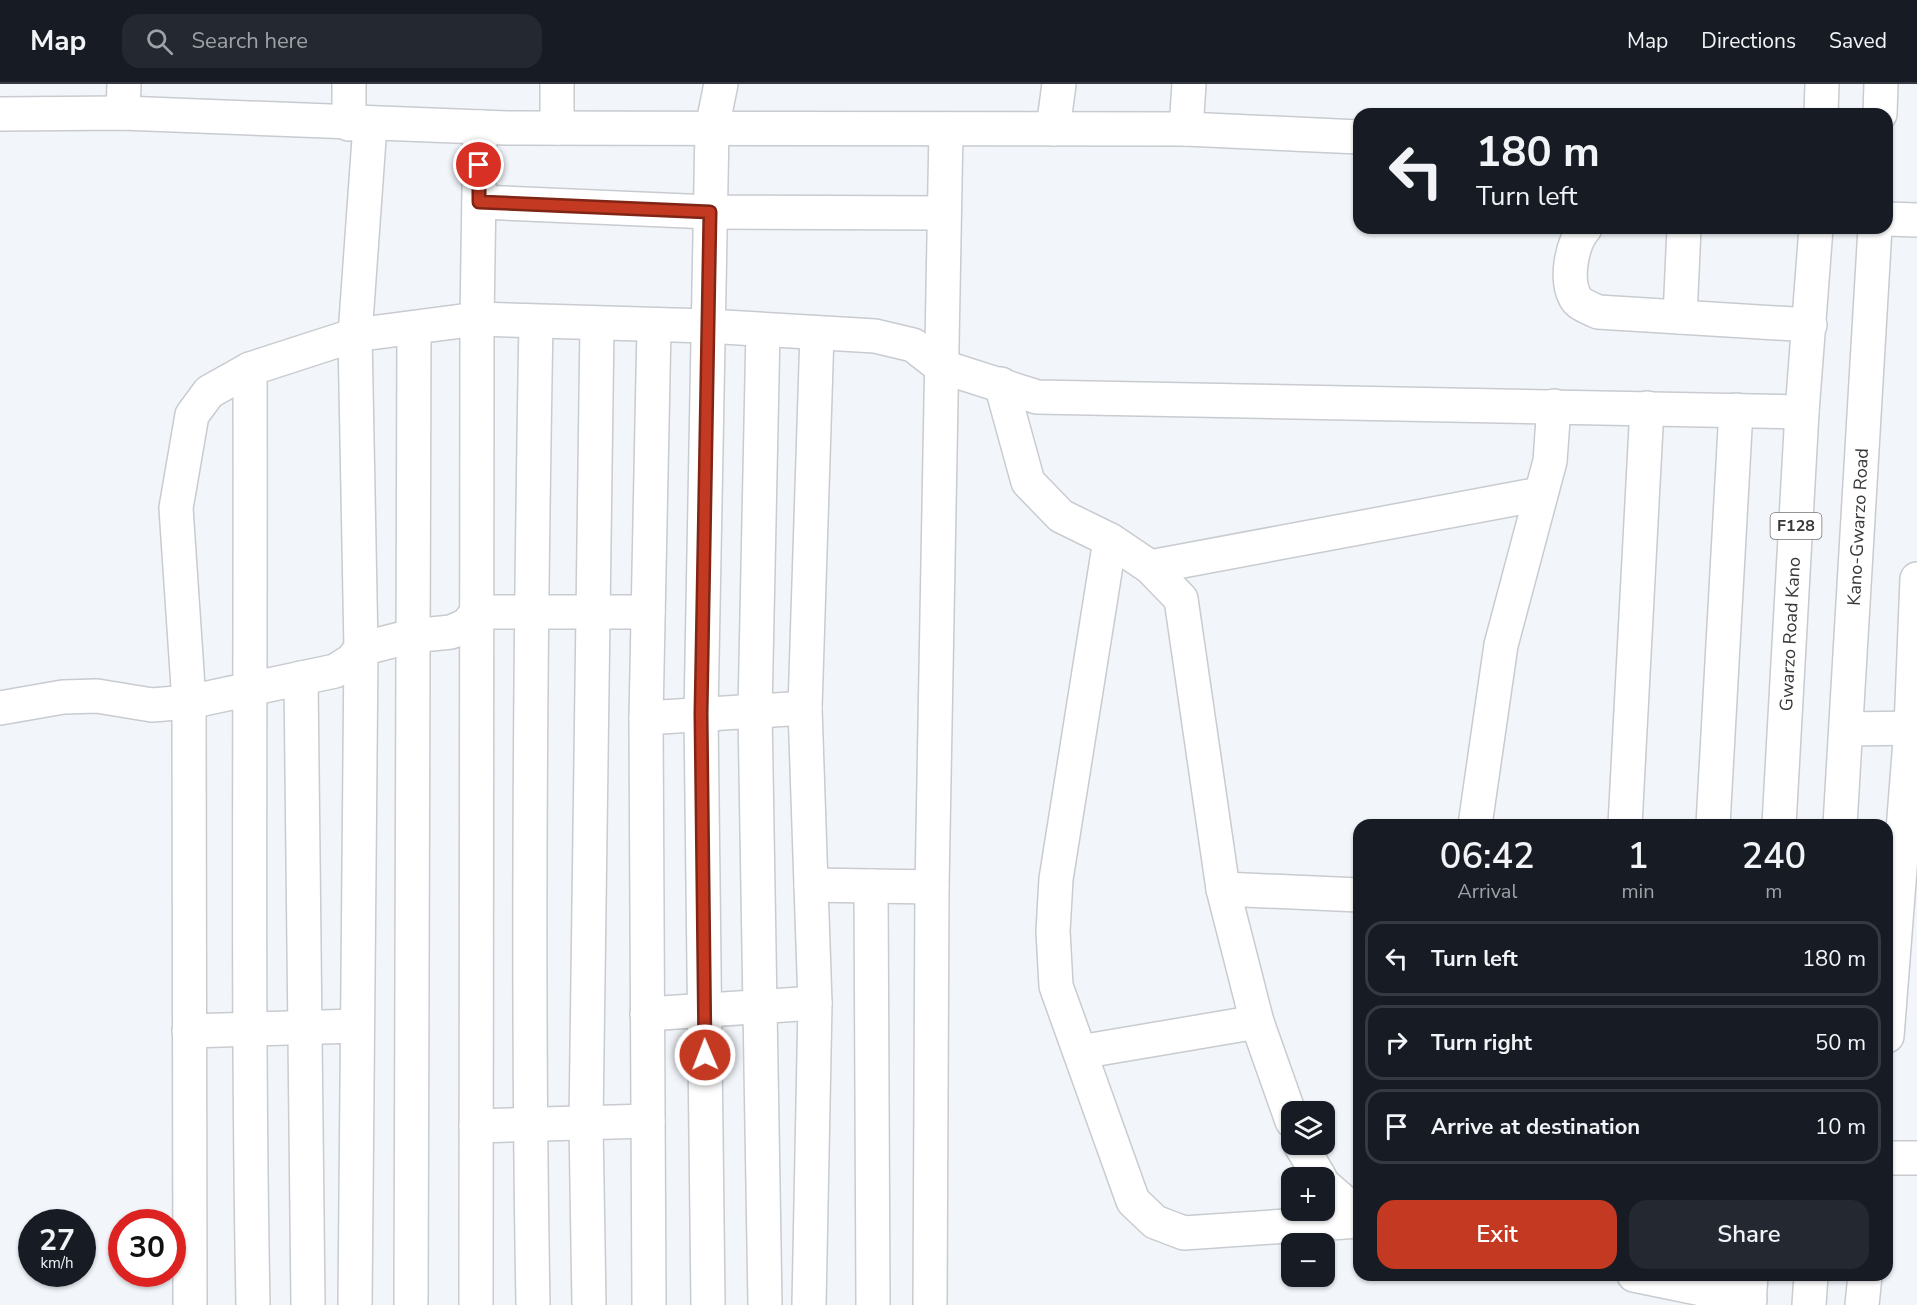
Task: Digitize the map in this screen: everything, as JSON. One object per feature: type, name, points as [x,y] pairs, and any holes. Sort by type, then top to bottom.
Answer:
[{"type":"street","points":[[349,84],[359,124],[355,335],[361,649],[355,1305]]},
{"type":"street","points":[[557,84],[557,128]]},
{"type":"street","points":[[708,1305],[701,714],[712,128],[721,84]]},
{"type":"street","points":[[1053,129],[1059,84]]},
{"type":"street","points":[[1186,129],[1189,84]]},
{"type":"street","points":[[1821,108],[1822,84]]},
{"type":"street","points":[[1880,108],[1881,84]]},
{"type":"street","points":[[0,114],[123,99],[359,124],[480,128],[1186,129],[1353,137]]},
{"type":"street","points":[[476,1305],[477,319],[480,128]]},
{"type":"street","points":[[930,1305],[932,887],[946,129]]},
{"type":"street","points":[[479,202],[710,212],[943,213]]},
{"type":"street","points":[[1893,219],[1917,220]]},
{"type":"street","points":[[1581,234],[1575,243],[1571,281],[1575,298],[1582,305],[1598,312],[1810,325]]},
{"type":"street","points":[[1680,316],[1684,234]]},
{"type":"street","name":"Gwarzo Road Kano","points":[[1779,819],[1802,412],[1816,234]]},
{"type":"street","name":"Kano-Gwarzo Road","points":[[1840,819],[1875,234]]},
{"type":"street","points":[[190,1305],[189,702],[176,508],[192,415],[209,392],[250,369],[355,335],[477,319],[707,326],[875,336],[913,345],[940,366],[1037,397],[1802,412]]},
{"type":"street","points":[[533,1305],[530,1125],[531,612],[536,322]]},
{"type":"street","points":[[589,1305],[586,1123],[597,324]]},
{"type":"street","points":[[649,1305],[646,718],[654,326]]},
{"type":"street","points":[[411,1305],[414,328]]},
{"type":"street","points":[[763,330],[755,711],[765,1305]]},
{"type":"street","points":[[809,1305],[815,1003],[805,708],[817,333]]},
{"type":"street","points":[[250,369],[252,689],[248,1029],[253,1305]]},
{"type":"street","points":[[1001,384],[1028,482],[1061,516],[1110,540],[1150,567],[1181,599],[1223,889],[1257,1022],[1285,1101]]},
{"type":"street","points":[[1476,819],[1501,645],[1550,461],[1554,406]]},
{"type":"street","points":[[1625,819],[1647,408]]},
{"type":"street","points":[[1713,819],[1736,410]]},
{"type":"street","points":[[1150,567],[1540,494]]},
{"type":"street","points":[[1110,540],[1056,879],[1053,931],[1056,986],[1133,1201],[1155,1222],[1184,1233],[1353,1221]]},
{"type":"street","points":[[1893,968],[1914,728],[1917,579]]},
{"type":"street","points":[[477,612],[648,612]]},
{"type":"street","points":[[0,708],[63,697],[97,696],[152,705],[189,702],[335,670],[351,661],[361,649],[412,636],[452,632],[467,625],[477,612]]},
{"type":"street","points":[[301,678],[308,1305]]},
{"type":"street","points":[[646,718],[805,708]]},
{"type":"street","points":[[1847,729],[1914,728]]},
{"type":"street","points":[[811,885],[932,887]]},
{"type":"street","points":[[871,886],[873,1305]]},
{"type":"street","points":[[1223,889],[1353,895]]},
{"type":"street","points":[[647,1014],[815,1003]]},
{"type":"street","points":[[1080,1052],[1257,1022]]},
{"type":"street","points":[[189,1031],[357,1026]]},
{"type":"street","points":[[476,1126],[648,1121]]},
{"type":"street","points":[[1893,1158],[1917,1158]]},
{"type":"street","points":[[1335,1194],[1353,1210]]},
{"type":"street","points":[[1694,1281],[1750,1293]]},
{"type":"street","points":[[1809,1305],[1811,1281]]},
{"type":"street","points":[[1862,1305],[1864,1281]]},
{"type":"route","points":[[479,165],[479,202],[710,212],[701,714],[705,1055]]}]
